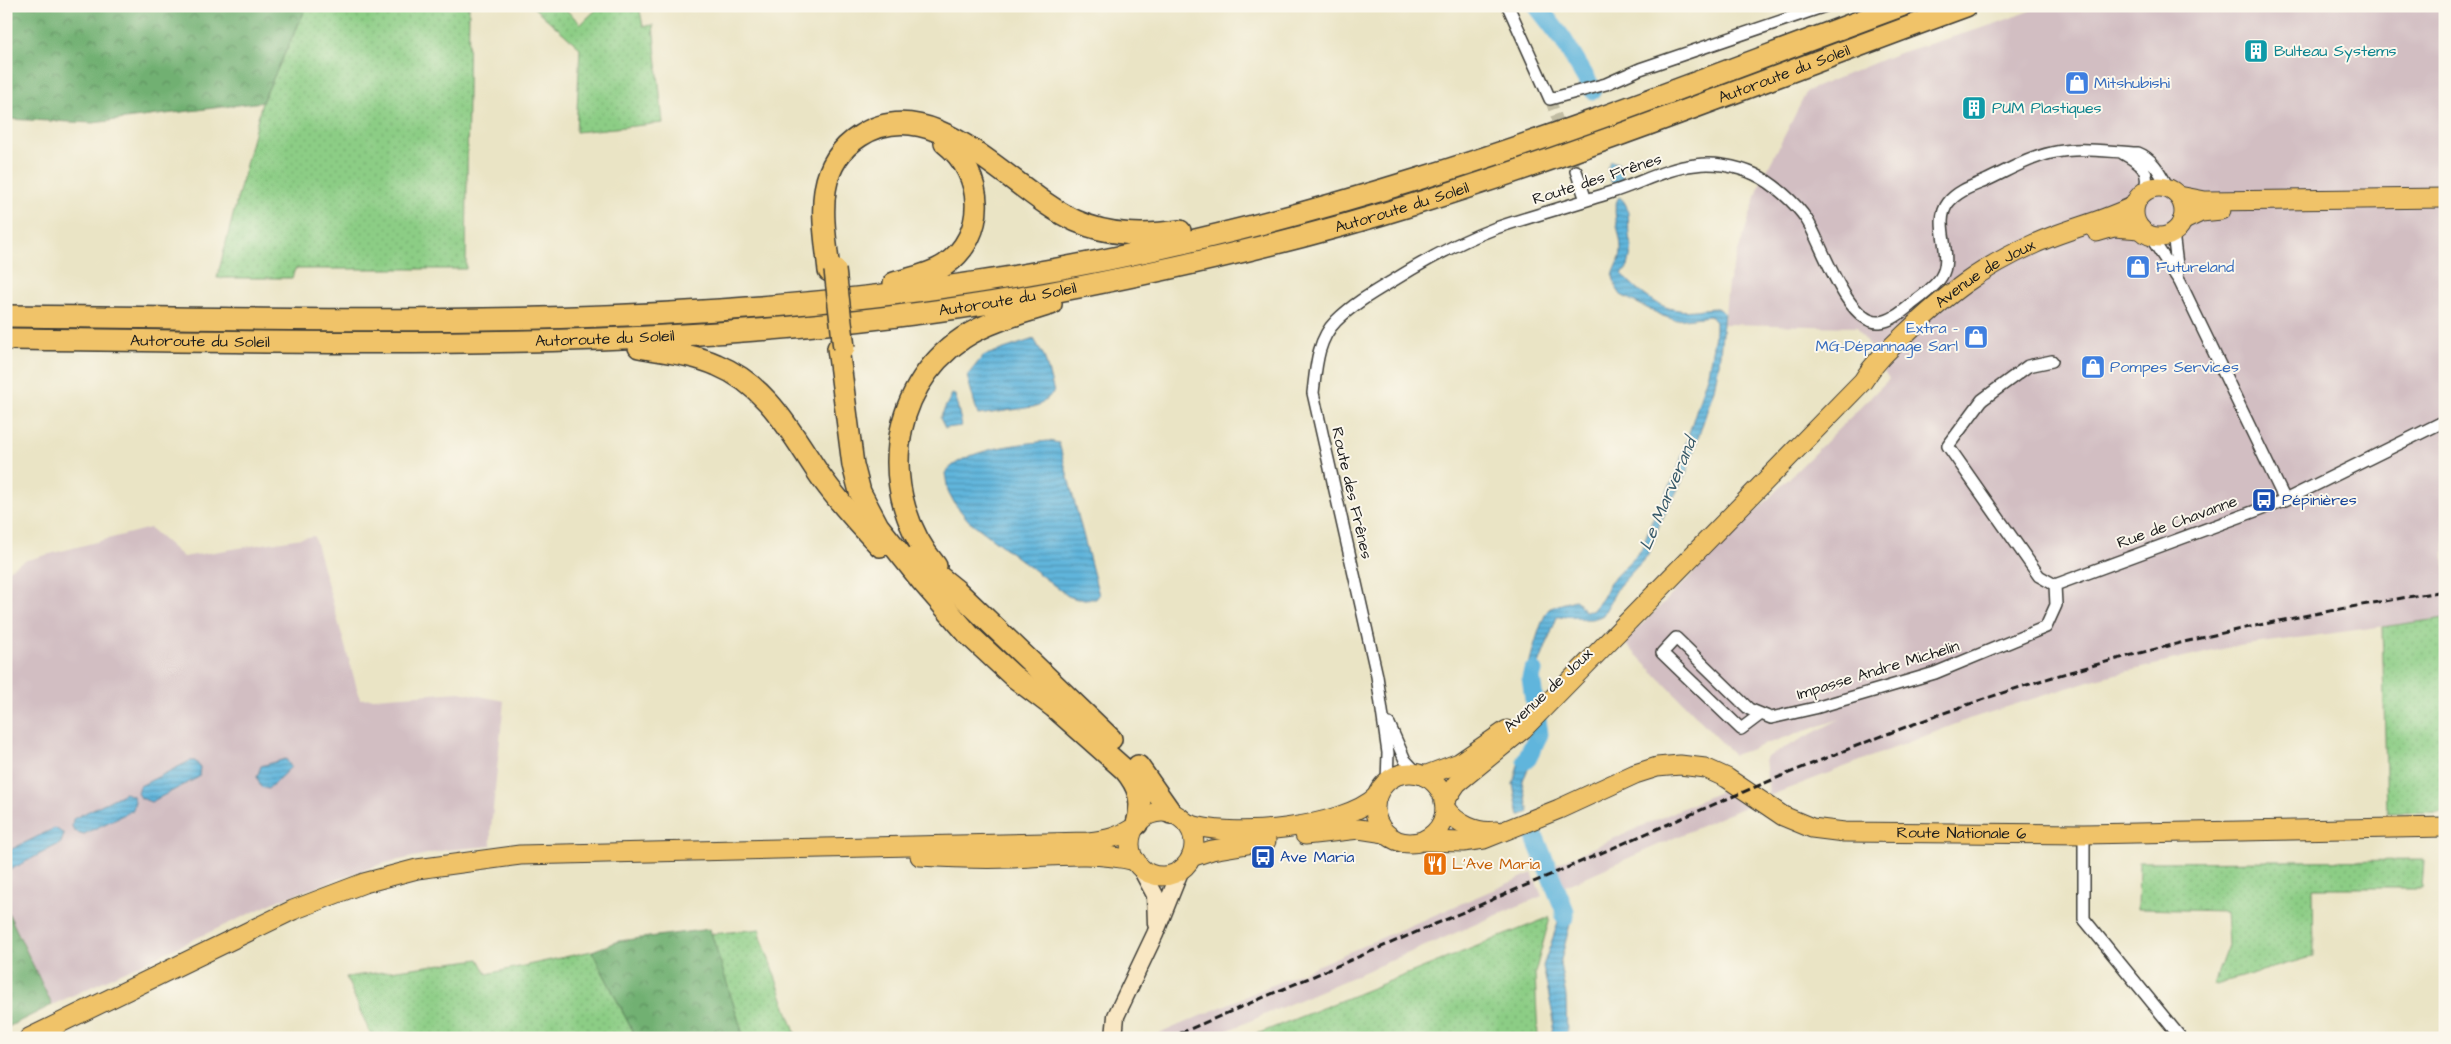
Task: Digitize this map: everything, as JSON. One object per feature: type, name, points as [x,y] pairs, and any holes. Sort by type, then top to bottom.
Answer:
[{"type":"highway","name":"Autoroute du Soleil","points":[[6,316],[395,320],[571,318],[710,312],[834,301],[982,282],[1109,259],[1302,213],[1409,182],[1494,154],[1901,6]]},
{"type":"highway","name":"Autoroute du Soleil","points":[[6,339],[360,342],[598,340],[721,334],[872,319],[1041,294],[1150,273],[1246,251],[1417,204],[1620,133],[1966,6]]},
{"type":"highway","points":[[1136,826],[1140,811],[1140,795],[1134,780],[1054,707],[1013,676],[969,635],[921,580],[878,526],[860,492],[850,447],[841,348],[822,197],[830,168],[844,149],[857,138],[877,127],[896,123],[925,126],[944,134],[1057,211],[1076,221],[1107,232],[1144,235],[1302,213]]},
{"type":"highway","points":[[834,301],[929,273],[944,265],[962,249],[974,224],[977,200],[971,176],[955,151],[939,139],[912,130],[885,132],[868,138],[854,148],[838,170],[830,194],[829,217],[834,301],[857,453],[870,499],[884,523],[917,560],[957,591],[1138,766],[1179,818]]},
{"type":"highway","points":[[957,591],[920,543],[904,511],[899,489],[897,466],[899,438],[905,413],[917,388],[943,355],[976,331],[1012,316],[1150,273]]},
{"type":"highway","points":[[598,340],[702,360],[728,370],[752,385],[778,412],[843,506],[882,548],[921,580]]},
{"type":"main road","points":[[2445,198],[2205,201],[2158,187],[2139,199],[2134,218],[2145,232],[2166,236],[2201,212],[2211,210],[2445,210]]},
{"type":"main road","points":[[2174,193],[2183,204],[2178,227]]},
{"type":"main road","name":"Avenue de Joux","points":[[1445,805],[1457,783],[1549,697],[1612,628],[1662,588],[1863,382],[1872,366],[1960,285],[1992,265],[2034,243],[2113,216],[2139,199]]},
{"type":"main road","name":"Avenue de Joux","points":[[1863,382],[1877,375],[1939,316],[1993,275],[2042,252],[2114,227],[2145,232]]},
{"type":"main road","name":"Avenue de Joux","points":[[1421,775],[1446,768],[1476,753],[1524,722]]},
{"type":"main road","name":"Route Nationale 6","points":[[1424,841],[1473,841],[1510,829],[1635,774],[1657,766],[1680,765],[1705,768],[1727,778],[1783,816],[1812,828],[1844,832],[2084,834],[2445,827]]},
{"type":"main road","points":[[29,1038],[207,952],[360,896],[397,886],[526,859],[1088,842],[1108,840],[1123,835],[1142,819],[1156,812],[1179,818],[1199,828],[1232,831],[1275,828],[1355,812],[1369,804],[1382,789],[1401,775],[1421,775],[1434,783],[1445,805],[1444,816],[1437,831],[1424,841],[1403,843],[1385,833],[1360,829],[1325,832],[1212,850],[1186,863],[1175,873],[1160,875],[1153,874],[1138,864],[1123,858],[1069,854],[983,859],[909,856],[526,859]]},
{"type":"main road","points":[[1382,789],[1376,816],[1385,833]]},
{"type":"main road","name":"Route Nationale 6","points":[[1445,805],[1454,818],[1468,827],[1491,832],[1510,829]]},
{"type":"main road","points":[[1114,1038],[1116,1016],[1155,934],[1186,863],[1194,839],[1179,818]]},
{"type":"main road","points":[[1136,826],[1131,841],[1138,864],[1155,895],[1157,910],[1155,934]]},
{"type":"street","points":[[1508,6],[1550,99],[1606,84],[1640,70],[1825,6]]},
{"type":"street","name":"Route des Frênes","points":[[1382,789],[1388,754],[1384,711],[1313,393],[1318,354],[1334,324],[1361,300],[1428,260],[1494,229],[1632,186],[1684,167],[1707,164],[1750,172],[1761,177],[1794,205],[1804,217],[1829,266],[1858,314],[1869,321],[1882,322],[1889,321],[1941,277],[1946,262],[1943,215],[1949,201],[1956,195],[2048,153],[2077,150],[2138,153],[2146,156],[2155,165],[2174,193]]},
{"type":"street","points":[[2121,152],[2144,168],[2147,176],[2139,199]]},
{"type":"street","points":[[1576,171],[1586,200]]},
{"type":"street","points":[[2178,227],[2180,282]]},
{"type":"street","points":[[2145,232],[2180,282],[2285,500]]},
{"type":"street","points":[[2052,361],[2028,366],[1982,400],[1948,446],[2039,576],[2055,585]]},
{"type":"street","name":"Rue de Chavanne","points":[[2055,585],[2285,500],[2445,421]]},
{"type":"street","name":"Impasse Andre Michelin","points":[[1761,714],[1771,718],[1815,708],[1935,673],[2046,627],[2056,605],[2055,585]]},
{"type":"street","points":[[1676,638],[1750,709],[1761,714],[1742,729],[1662,653],[1676,638]]},
{"type":"street","name":"Route des Frênes","points":[[1384,711],[1405,760],[1421,775]]},
{"type":"street","points":[[2084,834],[2084,919],[2181,1038]]},
{"type":"shaded area","points":[[2042,6],[2445,6],[2445,618],[2231,647],[2099,678],[1969,719],[1769,796],[1765,758],[1840,719],[1734,755],[1624,642],[1889,379],[1857,327],[1724,324],[1728,283],[1760,184],[1807,91],[1896,54],[1992,25]]},
{"type":"shaded area","points":[[150,528],[183,557],[314,536],[360,699],[460,692],[504,701],[491,828],[491,846],[446,850],[381,864],[279,900],[52,1005],[6,908],[6,571],[23,561]]},
{"type":"shaded area","points":[[1726,789],[1749,805],[1565,886],[1556,864]]},
{"type":"shaded area","points":[[1532,873],[1542,896],[1210,1038],[1149,1038]]},
{"type":"green space","points":[[6,6],[307,6],[262,102],[93,123],[6,119]]},
{"type":"green space","points":[[307,6],[469,6],[466,269],[295,269],[292,278],[217,278],[262,102]]},
{"type":"green space","points":[[532,6],[562,6],[581,24],[600,6],[639,6],[643,26],[653,25],[663,123],[576,132],[580,48]]},
{"type":"green space","points":[[2445,618],[2445,812],[2387,813],[2382,627]]},
{"type":"green space","points":[[2424,860],[2422,888],[2313,888],[2314,956],[2213,985],[2228,945],[2226,911],[2138,909],[2139,862]]},
{"type":"green space","points":[[6,908],[52,1005],[6,1028]]},
{"type":"green space","points":[[1550,917],[1535,973],[1538,1038],[1247,1038]]},
{"type":"green space","points":[[710,929],[744,1038],[636,1038],[592,951],[619,941]]},
{"type":"green space","points":[[760,929],[761,937],[797,1038],[744,1038],[711,934]]},
{"type":"green space","points":[[592,951],[636,1038],[372,1038],[346,977],[479,959],[487,974]]},
{"type":"water","points":[[1611,161],[1618,163],[1622,171],[1623,181],[1618,185],[1611,182],[1607,168]]},
{"type":"water","points":[[1619,197],[1627,207],[1632,246],[1628,267],[1622,274],[1640,292],[1654,302],[1670,308],[1683,310],[1717,308],[1724,313],[1719,364],[1714,389],[1687,472],[1660,523],[1649,554],[1618,587],[1603,615],[1591,619],[1569,616],[1557,617],[1535,675],[1541,689],[1528,701],[1525,700],[1527,676],[1539,630],[1546,613],[1549,609],[1575,600],[1584,611],[1592,611],[1602,599],[1610,582],[1641,550],[1654,516],[1676,474],[1708,373],[1715,335],[1715,322],[1710,316],[1675,320],[1621,295],[1613,277],[1621,251],[1615,209]]},
{"type":"water","points":[[1034,339],[1044,356],[1054,392],[1039,406],[978,415],[967,376],[983,356]]},
{"type":"water","points":[[952,394],[955,395],[962,426],[945,428],[940,418]]},
{"type":"water","points":[[1049,441],[1059,443],[1099,595],[1096,599],[1077,599],[1068,596],[968,520],[955,504],[948,491],[945,473],[965,458],[993,449]]},
{"type":"water","points":[[1534,737],[1538,738],[1538,748],[1522,782],[1529,812],[1519,816],[1513,784],[1518,765]]},
{"type":"water","points":[[286,759],[291,767],[268,789],[261,787],[257,777],[261,766]]},
{"type":"water","points":[[190,761],[195,761],[200,767],[199,777],[151,802],[141,798],[138,793],[140,786]]},
{"type":"water","points":[[125,793],[133,796],[135,801],[133,810],[84,834],[74,831],[72,826],[73,819]]},
{"type":"water","points":[[55,828],[64,834],[61,843],[10,870],[6,869],[6,852]]},
{"type":"water","points":[[1537,829],[1549,860],[1540,864],[1526,834]]},
{"type":"water","points":[[1564,892],[1571,920],[1560,964],[1566,996],[1567,1038],[1551,1038],[1554,1021],[1543,966],[1558,923],[1559,908],[1554,896]]},
{"type":"waterway","name":"Le Marverand","points":[[1537,6],[1562,38],[1593,90]]},
{"type":"waterway","name":"Le Marverand","points":[[1526,760],[1539,734],[1531,678],[1533,671]]},
{"type":"waterway","name":"Le Marverand","points":[[1536,840],[1565,911],[1565,917]]},
{"type":"tunnel","points":[[1550,99],[1576,171]]},
{"type":"railway","points":[[1169,1038],[1765,783],[1871,740],[1979,701],[2033,683],[2134,654],[2289,619],[2445,591]]},
{"type":"place","name":"Bulteau Systems","points":[[2256,51]]},
{"type":"place","name":"Mitshubishi","points":[[2077,83]]},
{"type":"place","name":"PUM Plastiques","points":[[1974,108]]},
{"type":"place","name":"Futureland","points":[[2138,267]]},
{"type":"place","name":"Extra - MG-Dépannage Sarl","points":[[1976,337]]},
{"type":"place","name":"Pompes Services","points":[[2093,367]]},
{"type":"place","name":"Pépinières","points":[[2264,500]]},
{"type":"place","name":"Ave Maria","points":[[1263,857]]},
{"type":"place","name":"L'Ave Maria","points":[[1435,864]]}]
